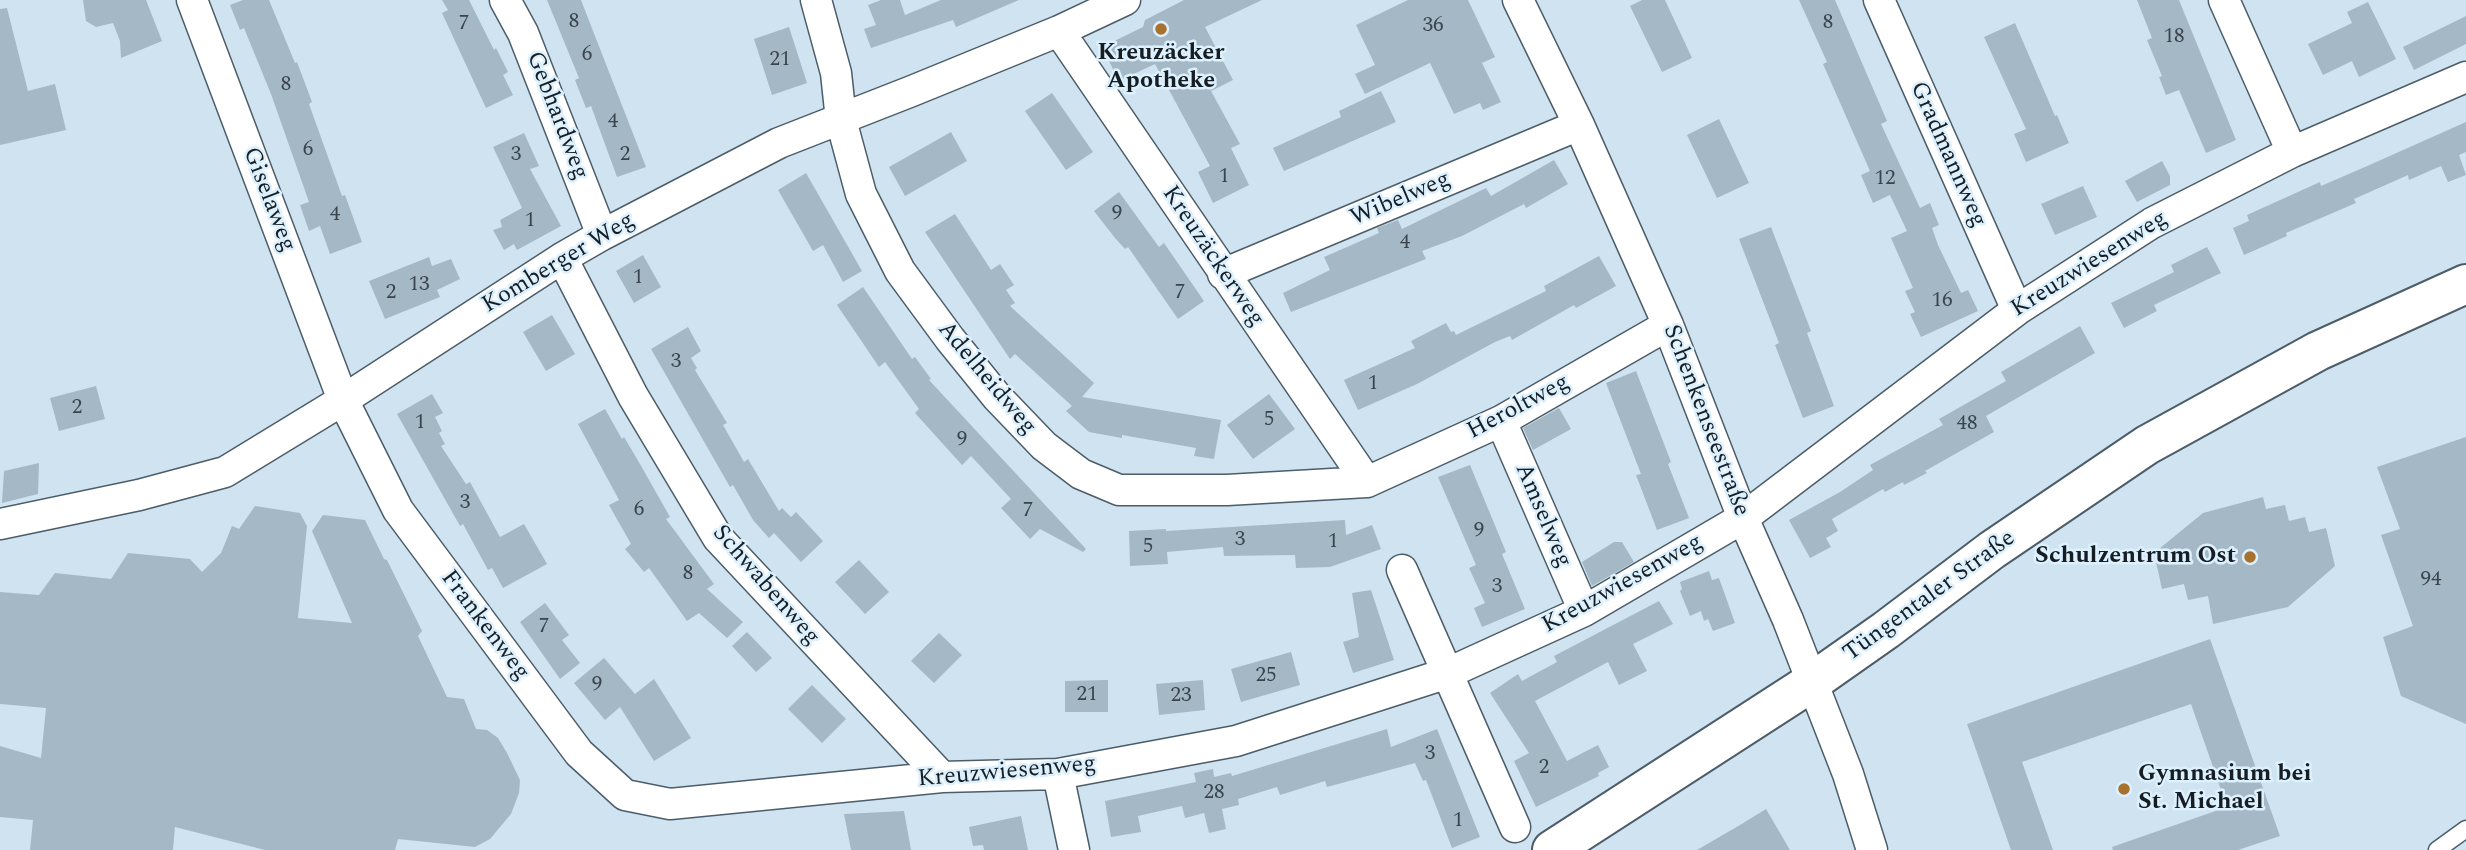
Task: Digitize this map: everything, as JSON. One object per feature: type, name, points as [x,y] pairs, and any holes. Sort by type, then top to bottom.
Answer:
[{"type":"street","name":"Giselaweg","points":[[192,0],[343,400]]},
{"type":"street","name":"Gebhardweg","points":[[505,0],[523,33],[602,235]]},
{"type":"street","name":"Adelheidweg","points":[[816,0],[836,73],[841,120],[861,194],[900,271],[997,397],[1044,446],[1081,474],[1119,490],[1159,491],[1367,482]]},
{"type":"street","name":"Komberger Weg","points":[[0,524],[139,495],[225,472],[602,235],[779,143],[1059,30],[1125,0]]},
{"type":"street","name":"Schenkenseestraße","points":[[1518,0],[1579,125],[1668,325],[1743,518],[1788,620],[1848,774],[1872,850]]},
{"type":"street","name":"Gradmannweg","points":[[1879,0],[2017,310]]},
{"type":"street","points":[[2224,0],[2292,152]]},
{"type":"street","name":"Kreuzäckerweg","points":[[1059,30],[1367,482]]},
{"type":"street","name":"Kreuzwiesenweg","points":[[670,804],[942,778],[1058,774],[1236,741],[1448,673],[1584,611],[1743,518],[2017,310],[2152,223],[2292,152],[2466,77]]},
{"type":"street","name":"Wibelweg","points":[[1223,274],[1579,125]]},
{"type":"street","name":"Schwabenweg","points":[[562,258],[633,396],[718,538],[942,778]]},
{"type":"street","name":"Tüngentaler Straße","points":[[1552,850],[1812,682],[1992,550],[2147,445],[2318,351],[2466,284]]},
{"type":"street","name":"Heroltweg","points":[[1367,482],[1501,421],[1668,325]]},
{"type":"street","name":"Frankenweg","points":[[343,400],[398,510],[579,754],[625,795],[670,804]]},
{"type":"street","name":"Amselweg","points":[[1501,421],[1584,611]]},
{"type":"street","points":[[1402,570],[1515,827]]},
{"type":"street","points":[[1058,774],[1074,850]]},
{"type":"lane","points":[[2437,850],[2466,829]]},
{"type":"building","points":[[83,0],[146,0],[162,41],[121,58],[120,41],[113,23],[96,27],[86,21]]},
{"type":"building","points":[[243,0],[269,0],[295,63],[297,62],[342,196],[345,195],[362,242],[330,254],[320,226],[309,231],[300,205],[309,202],[271,94],[244,28],[240,30],[230,5]]},
{"type":"building","points":[[442,0],[469,0],[508,72],[503,75],[513,95],[486,108],[442,13],[448,10]]},
{"type":"building","points":[[547,0],[581,0],[646,167],[617,177],[591,106],[586,108],[575,80],[579,78]]},
{"type":"building","points":[[881,0],[900,0],[905,15],[941,0],[1019,0],[956,27],[953,20],[871,48],[864,29],[876,25],[868,5]]},
{"type":"building","points":[[1184,0],[1262,0],[1205,27],[1233,80],[1211,91],[1240,144],[1231,148],[1249,185],[1213,203],[1198,172],[1210,166],[1155,64],[1119,81],[1102,47],[1143,27],[1145,20]]},
{"type":"building","points":[[1408,0],[1468,0],[1495,57],[1482,63],[1501,102],[1483,110],[1480,103],[1454,114],[1430,63],[1365,94],[1355,74],[1375,65],[1356,25]]},
{"type":"building","points":[[1642,0],[1665,0],[1692,58],[1662,72],[1630,6]]},
{"type":"building","points":[[1799,0],[1835,0],[1887,121],[1881,124],[1920,208],[1930,203],[1939,225],[1932,228],[1938,245],[1961,293],[1968,290],[1978,311],[1921,337],[1910,314],[1915,312],[1905,291],[1913,288],[1891,238],[1907,231],[1890,195],[1873,203],[1861,175],[1870,171],[1823,64],[1827,62]]},
{"type":"building","points":[[2137,0],[2179,0],[2236,140],[2206,153],[2179,90],[2166,95],[2159,77],[2162,76],[2147,40],[2152,38]]},
{"type":"building","points":[[2368,2],[2396,59],[2359,77],[2352,61],[2323,75],[2308,44],[2352,23],[2347,12]]},
{"type":"building","points":[[7,8],[28,91],[55,84],[66,130],[0,145],[0,9]]},
{"type":"building","points":[[2466,16],[2466,44],[2414,70],[2403,47]]},
{"type":"building","points":[[2015,23],[2069,143],[2026,162],[2014,134],[2026,129],[1984,37]]},
{"type":"building","points":[[789,27],[807,83],[772,95],[754,39]]},
{"type":"building","points":[[1381,91],[1396,122],[1284,171],[1273,148],[1341,117],[1339,111]]},
{"type":"building","points":[[1052,93],[1093,152],[1066,170],[1025,111]]},
{"type":"building","points":[[1719,119],[1749,183],[1717,198],[1687,135]]},
{"type":"building","points":[[2466,122],[2466,152],[2459,155],[2466,175],[2448,182],[2441,166],[2409,180],[2408,175],[2354,199],[2356,203],[2286,233],[2287,236],[2244,255],[2233,228],[2249,221],[2247,215],[2320,182],[2321,186]]},
{"type":"building","points":[[951,132],[967,161],[905,196],[889,167]]},
{"type":"building","points":[[524,133],[539,166],[530,169],[561,226],[517,250],[514,244],[504,250],[493,230],[502,227],[500,220],[522,208],[493,147]]},
{"type":"building","points":[[1554,160],[1568,184],[1526,208],[1524,204],[1462,236],[1422,251],[1426,259],[1291,312],[1283,293],[1330,270],[1324,257],[1379,233],[1377,228],[1398,220],[1402,229],[1486,188],[1491,196]]},
{"type":"building","points":[[2162,161],[2170,176],[2170,185],[2137,202],[2125,181]]},
{"type":"building","points":[[806,173],[862,271],[843,282],[823,245],[813,251],[778,190]]},
{"type":"building","points":[[2083,186],[2097,217],[2055,235],[2041,204]]},
{"type":"building","points":[[1119,192],[1159,247],[1164,243],[1204,301],[1178,319],[1128,247],[1125,249],[1094,211]]},
{"type":"building","points":[[955,214],[991,270],[1000,264],[1014,285],[1006,290],[1015,303],[1010,306],[1094,383],[1082,397],[1221,420],[1214,459],[1194,456],[1196,448],[1089,432],[1066,411],[1072,406],[1015,354],[1010,359],[925,232]]},
{"type":"building","points":[[1771,227],[1811,331],[1807,333],[1834,406],[1803,418],[1775,345],[1779,343],[1739,239]]},
{"type":"building","points":[[2207,247],[2221,273],[2154,305],[2157,311],[2124,328],[2111,303],[2174,272],[2171,265]]},
{"type":"building","points":[[643,255],[661,287],[634,303],[616,271]]},
{"type":"building","points":[[1599,256],[1616,286],[1576,308],[1574,305],[1512,340],[1510,336],[1495,342],[1417,384],[1358,410],[1344,380],[1415,348],[1411,341],[1446,323],[1456,335],[1546,291],[1544,286]]},
{"type":"building","points":[[429,257],[432,266],[451,259],[460,279],[437,290],[440,297],[385,319],[369,281]]},
{"type":"building","points":[[863,287],[912,359],[915,357],[931,379],[929,380],[1086,549],[1083,552],[1040,529],[1030,539],[1001,508],[1011,499],[971,456],[962,465],[915,413],[919,409],[885,362],[879,367],[837,305]]},
{"type":"building","points":[[552,315],[575,354],[546,371],[523,332]]},
{"type":"building","points":[[2080,326],[2095,353],[1986,416],[1994,432],[1925,471],[1927,473],[1885,492],[1883,489],[1832,519],[1838,531],[1826,538],[1831,547],[1810,558],[1789,520],[1873,470],[1870,465],[1943,425],[1939,419],[2006,381],[2001,372]]},
{"type":"building","points":[[688,327],[701,351],[691,358],[697,368],[695,370],[727,423],[723,425],[744,462],[748,459],[779,511],[782,508],[791,517],[796,512],[823,541],[801,562],[774,533],[769,538],[753,520],[733,485],[730,487],[651,349]]},
{"type":"building","points":[[1636,371],[1689,518],[1657,530],[1636,475],[1641,474],[1606,383]]},
{"type":"building","points":[[96,386],[105,419],[59,431],[50,398]]},
{"type":"building","points":[[432,394],[443,413],[435,417],[445,444],[441,446],[466,484],[470,482],[500,537],[524,524],[547,564],[503,588],[492,568],[488,570],[463,524],[460,526],[397,414]]},
{"type":"building","points":[[1269,394],[1295,429],[1253,459],[1227,425]]},
{"type":"building","points":[[1559,408],[1571,429],[1533,450],[1523,428]]},
{"type":"building","points":[[605,409],[670,517],[666,519],[714,584],[707,589],[743,622],[727,638],[699,613],[687,621],[649,568],[644,572],[625,549],[631,544],[609,505],[619,500],[578,424]]},
{"type":"building","points":[[2466,437],[2466,724],[2401,696],[2383,637],[2413,626],[2381,535],[2400,529],[2377,467]]},
{"type":"building","points":[[39,463],[38,494],[2,503],[4,471]]},
{"type":"building","points":[[1470,465],[1506,552],[1502,554],[1525,609],[1482,627],[1474,608],[1485,603],[1469,568],[1476,565],[1438,477]]},
{"type":"building","points":[[2263,497],[2266,509],[2285,505],[2289,521],[2305,517],[2309,532],[2326,528],[2335,566],[2288,607],[2213,624],[2208,596],[2188,600],[2184,584],[2162,589],[2154,553],[2203,513]]},
{"type":"building","points":[[255,506],[300,513],[307,526],[298,618],[352,623],[312,531],[323,515],[365,520],[422,631],[418,636],[447,697],[464,699],[476,729],[487,730],[498,738],[507,753],[520,780],[519,793],[511,814],[490,839],[475,847],[398,839],[395,850],[265,850],[175,827],[173,850],[30,850],[33,820],[0,817],[0,746],[41,758],[46,708],[0,704],[0,592],[39,595],[55,573],[111,579],[128,553],[190,559],[202,572],[221,553],[232,526],[239,529]]},
{"type":"building","points":[[1345,520],[1346,535],[1372,525],[1381,549],[1330,567],[1296,568],[1295,555],[1224,556],[1223,547],[1167,552],[1168,564],[1130,566],[1129,531]]},
{"type":"building","points":[[1614,542],[1622,542],[1634,562],[1592,586],[1582,562]]},
{"type":"building","points":[[859,560],[889,592],[865,614],[835,582]]},
{"type":"building","points":[[1709,571],[1712,580],[1719,578],[1735,623],[1713,631],[1708,619],[1704,621],[1701,611],[1690,616],[1680,591],[1680,582]]},
{"type":"building","points":[[1371,590],[1394,660],[1353,673],[1343,642],[1359,637],[1352,593]]},
{"type":"building","points":[[1659,601],[1673,624],[1633,644],[1647,671],[1619,685],[1608,662],[1535,701],[1567,761],[1598,745],[1609,767],[1598,773],[1599,776],[1536,807],[1514,761],[1529,753],[1490,693],[1518,674],[1522,681],[1557,662],[1554,656]]},
{"type":"building","points":[[545,603],[569,635],[562,640],[580,663],[560,679],[520,622]]},
{"type":"building","points":[[747,632],[772,658],[756,672],[732,646]]},
{"type":"building","points":[[939,633],[962,655],[934,683],[911,661]]},
{"type":"building","points":[[2210,639],[2280,836],[2238,850],[2113,850],[2112,847],[2227,807],[2191,704],[2022,762],[2053,850],[2011,850],[1967,724]]},
{"type":"building","points":[[1291,652],[1300,685],[1241,702],[1231,669]]},
{"type":"building","points":[[604,658],[635,694],[654,679],[691,738],[654,761],[620,707],[605,720],[574,683]]},
{"type":"building","points":[[1108,680],[1108,712],[1065,712],[1065,681]]},
{"type":"building","points":[[1203,680],[1205,710],[1159,715],[1156,684]]},
{"type":"building","points":[[812,685],[846,719],[822,743],[788,709]]},
{"type":"building","points":[[1387,729],[1391,747],[1437,729],[1480,837],[1452,848],[1426,780],[1423,781],[1415,763],[1327,787],[1325,781],[1280,795],[1277,787],[1238,799],[1239,805],[1222,809],[1226,829],[1209,833],[1204,813],[1185,818],[1182,806],[1138,816],[1141,832],[1111,837],[1105,801],[1196,782],[1194,773],[1213,769],[1214,777],[1231,773],[1232,776]]},
{"type":"building","points":[[1766,809],[1790,850],[1697,850],[1740,825]]},
{"type":"building","points":[[904,811],[911,850],[851,850],[844,814]]},
{"type":"building","points":[[1021,816],[1028,850],[984,850],[983,845],[973,846],[969,827]]},
{"type":"place","name":"Kreuzäcker Apotheke","points":[[1161,29]]},
{"type":"place","name":"Schulzentrum Ost","points":[[2250,557]]},
{"type":"place","name":"Gymnasium bei St. Michael","points":[[2124,789]]}]
